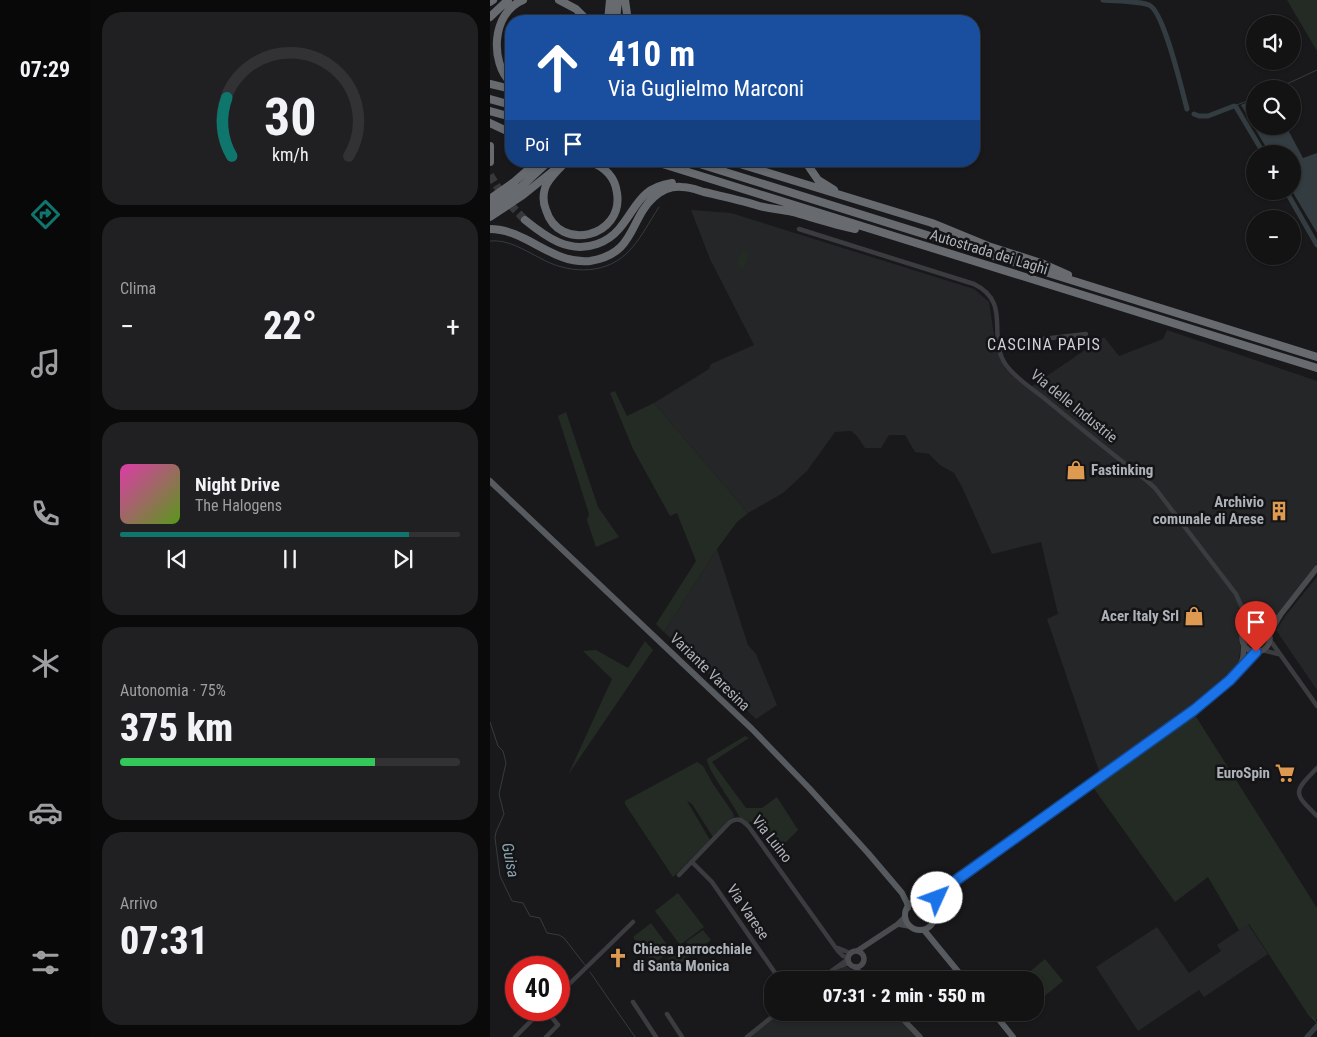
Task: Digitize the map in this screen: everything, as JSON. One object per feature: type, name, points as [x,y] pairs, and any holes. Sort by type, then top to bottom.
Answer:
[{"type":"highway","points":[[490,17],[508,0]]},
{"type":"highway","points":[[505,78],[495,63],[492,51],[492,36],[498,21],[504,13],[514,4],[523,0]]},
{"type":"highway","points":[[559,0],[576,9],[582,15]]},
{"type":"highway","points":[[609,15],[610,0]]},
{"type":"highway","points":[[617,15],[618,0]]},
{"type":"highway","points":[[622,15],[624,0]]},
{"type":"highway","points":[[624,0],[627,15]]},
{"type":"highway","points":[[490,84],[505,88]]},
{"type":"highway","points":[[490,99],[505,103]]},
{"type":"highway","points":[[490,110],[505,115]]},
{"type":"highway","points":[[490,123],[505,130]]},
{"type":"highway","points":[[490,146],[490,162]]},
{"type":"highway","points":[[490,199],[536,167]]},
{"type":"highway","points":[[490,208],[522,186],[539,167]]},
{"type":"highway","points":[[557,167],[544,192],[544,205],[547,214],[561,231],[578,236],[601,230],[612,219],[616,211],[617,189],[610,176],[601,167]]},
{"type":"highway","points":[[490,217],[516,200],[559,167]]},
{"type":"highway","name":"Autostrada dei Laghi","points":[[672,167],[1317,368]]},
{"type":"highway","name":"Autostrada dei Laghi","points":[[709,167],[1317,357]]},
{"type":"highway","points":[[750,167],[932,223],[1000,251],[1041,263],[1102,290]]},
{"type":"highway","points":[[809,167],[816,177],[830,188],[880,207]]},
{"type":"highway","points":[[525,220],[557,242],[574,247],[584,247],[605,241],[613,236],[639,200],[650,191],[663,185],[678,183],[687,184],[762,207],[796,213],[832,225],[892,236]]},
{"type":"highway","points":[[490,229],[513,232],[561,256],[589,261],[607,255],[623,244],[647,204],[657,194],[666,190],[686,187],[738,199]]},
{"type":"main road","name":"Variante Varesina","points":[[490,481],[752,729],[815,795],[902,893],[908,908]]},
{"type":"main road","name":"Variante Varesina","points":[[902,893],[917,901],[927,902]]},
{"type":"main road","points":[[917,901],[908,908],[906,917],[909,926],[918,930],[924,930],[932,925],[936,916],[934,909],[927,902]]},
{"type":"main road","points":[[932,925],[935,941]]},
{"type":"main road","points":[[924,930],[935,941],[957,971]]},
{"type":"main road","points":[[1000,1021],[1013,1037]]},
{"type":"street","name":"Via delle Industrie","points":[[799,229],[981,288],[991,296],[995,306],[999,344],[1004,360],[1014,373],[1154,488],[1233,588],[1244,612],[1254,624]]},
{"type":"street","points":[[999,344],[1086,334]]},
{"type":"street","points":[[927,902],[1181,720],[1223,686],[1268,644],[1281,614],[1317,568]]},
{"type":"street","name":"Via delle Industrie","points":[[1244,612],[1245,630]]},
{"type":"street","points":[[1238,671],[1243,657],[1244,644],[1242,637],[1245,630],[1254,624],[1262,625],[1281,614]]},
{"type":"street","points":[[1262,625],[1317,706]]},
{"type":"street","points":[[1244,644],[1249,650],[1281,655]]},
{"type":"street","points":[[1317,768],[1300,786],[1298,794],[1301,801],[1317,816]]},
{"type":"street","name":"Via Luino","points":[[679,875],[730,822],[737,819],[742,820],[749,826],[833,944],[851,958]]},
{"type":"street","name":"Via Varese","points":[[692,862],[712,882],[774,971]]},
{"type":"street","points":[[934,909],[940,893]]},
{"type":"street","points":[[831,971],[906,917]]},
{"type":"street","points":[[570,983],[633,922]]},
{"type":"street","points":[[896,925],[909,926]]},
{"type":"street","points":[[851,958],[858,966],[877,937]]},
{"type":"street","points":[[851,958],[861,953],[863,971]]},
{"type":"street","points":[[851,958],[860,971]]},
{"type":"street","points":[[633,1002],[656,1037]]},
{"type":"street","points":[[668,1014],[682,1037]]},
{"type":"street","points":[[515,1037],[532,1021]]},
{"type":"street","points":[[546,1037],[558,1025],[554,1021]]},
{"type":"street","points":[[747,1037],[767,1021]]},
{"type":"street","points":[[905,1021],[920,1037]]},
{"type":"shaded area","points":[[1287,0],[1317,0],[1317,51],[1301,24],[1301,15],[1296,15]]},
{"type":"shaded area","points":[[1246,103],[1246,113],[1241,105]]},
{"type":"shaded area","points":[[1259,135],[1291,135],[1296,145],[1265,145]]},
{"type":"shaded area","points":[[1317,153],[1317,233],[1297,200],[1301,200],[1301,154],[1303,158]]},
{"type":"shaded area","points":[[691,210],[731,213],[974,289],[989,302],[996,349],[1005,368],[1028,389],[1104,337],[1119,356],[1163,339],[1167,330],[1317,381],[1317,564],[1280,613],[1262,623],[1252,623],[1243,630],[1238,666],[1220,686],[1100,774],[1047,619],[1058,614],[1041,542],[992,554],[954,473],[940,465],[929,454],[915,452],[905,435],[889,435],[881,448],[865,448],[851,431],[835,432],[807,471],[783,493],[748,513],[654,403],[709,369],[711,364],[754,345],[710,259]]},
{"type":"shaded area","points":[[742,250],[750,253],[744,269],[736,266]]},
{"type":"shaded area","points":[[615,391],[627,416],[654,403],[748,513],[737,522],[717,549],[664,632],[656,624],[696,561],[677,513],[670,516],[633,449],[610,393]]},
{"type":"shaded area","points":[[566,412],[598,507],[619,537],[596,547],[587,520],[589,514],[558,416]]},
{"type":"shaded area","points":[[717,549],[748,645],[756,654],[777,705],[756,719],[664,632]]},
{"type":"shaded area","points":[[1317,577],[1317,690],[1276,630]]},
{"type":"shaded area","points":[[1256,627],[1264,630],[1267,638],[1264,646],[1256,649],[1248,646],[1245,638],[1248,630]]},
{"type":"shaded area","points":[[645,641],[653,650],[568,775],[612,679],[583,651],[596,650],[628,668]]},
{"type":"shaded area","points":[[1193,712],[1317,908],[1317,1019],[1315,1021],[1309,1016],[1249,924],[1239,930],[1208,877],[1175,902],[1095,790],[1093,784]]},
{"type":"shaded area","points":[[745,736],[749,738],[712,762],[746,808],[762,808],[777,797],[798,830],[774,854],[750,821],[748,823],[740,818],[708,764],[707,759]]},
{"type":"shaded area","points":[[697,762],[703,766],[734,817],[713,837],[692,804],[687,801],[710,840],[673,877],[625,804],[625,801]]},
{"type":"shaded area","points":[[678,893],[704,927],[680,945],[655,911]]},
{"type":"shaded area","points":[[651,923],[671,950],[654,964],[633,937]]},
{"type":"shaded area","points":[[1248,924],[1268,954],[1204,997],[1199,990],[1138,1031],[1096,967],[1157,927],[1189,973],[1221,951],[1217,945]]},
{"type":"shaded area","points":[[703,930],[711,940],[694,953],[686,942]]},
{"type":"shaded area","points":[[685,946],[692,955],[674,968],[668,959]]},
{"type":"shaded area","points":[[1045,959],[1063,981],[1044,997],[1044,971],[1031,971]]},
{"type":"shaded area","points":[[846,966],[853,971],[835,971]]},
{"type":"shaded area","points":[[769,1021],[901,1021],[917,1037],[749,1037]]},
{"type":"waterway","points":[[1103,0],[1145,4],[1155,10],[1161,21],[1177,70],[1187,109]]},
{"type":"waterway","points":[[1295,80],[1317,70]]},
{"type":"waterway","points":[[1234,106],[1246,101]]},
{"type":"waterway","points":[[1194,114],[1208,116],[1234,106],[1259,145]]},
{"type":"waterway","points":[[1291,200],[1317,245]]},
{"type":"waterway","points":[[490,241],[510,243],[561,267],[584,270],[595,269],[606,266],[626,254],[640,237],[659,207]]},
{"type":"waterway","name":"Guisa","points":[[490,722],[498,746],[503,751],[506,763],[499,794],[504,814],[495,838],[500,876],[512,901],[523,903],[530,916],[540,918],[547,933],[564,938],[585,965]]},
{"type":"waterway","name":"Guisa","points":[[590,972],[635,1037]]},
{"type":"waterway","points":[[1312,1017],[1317,1023]]},
{"type":"waterway","points":[[1307,1037],[1317,1026]]},
{"type":"tunnel","points":[[490,175],[505,199],[525,220]]},
{"type":"place","name":"Fastinking","points":[[1076,470]]},
{"type":"place","name":"Archivio comunale di Arese","points":[[1279,511]]},
{"type":"place","name":"Acer Italy Srl","points":[[1194,616]]},
{"type":"place","name":"EuroSpin","points":[[1285,773]]},
{"type":"place","name":"Chiesa parrocchiale di Santa Monica","points":[[618,958]]},
{"type":"district","name":"CASCINA PAPIS","points":[[1044,344]]},
{"type":"route","points":[[937,898],[948,886],[1178,723],[1230,680],[1256,652]]}]
